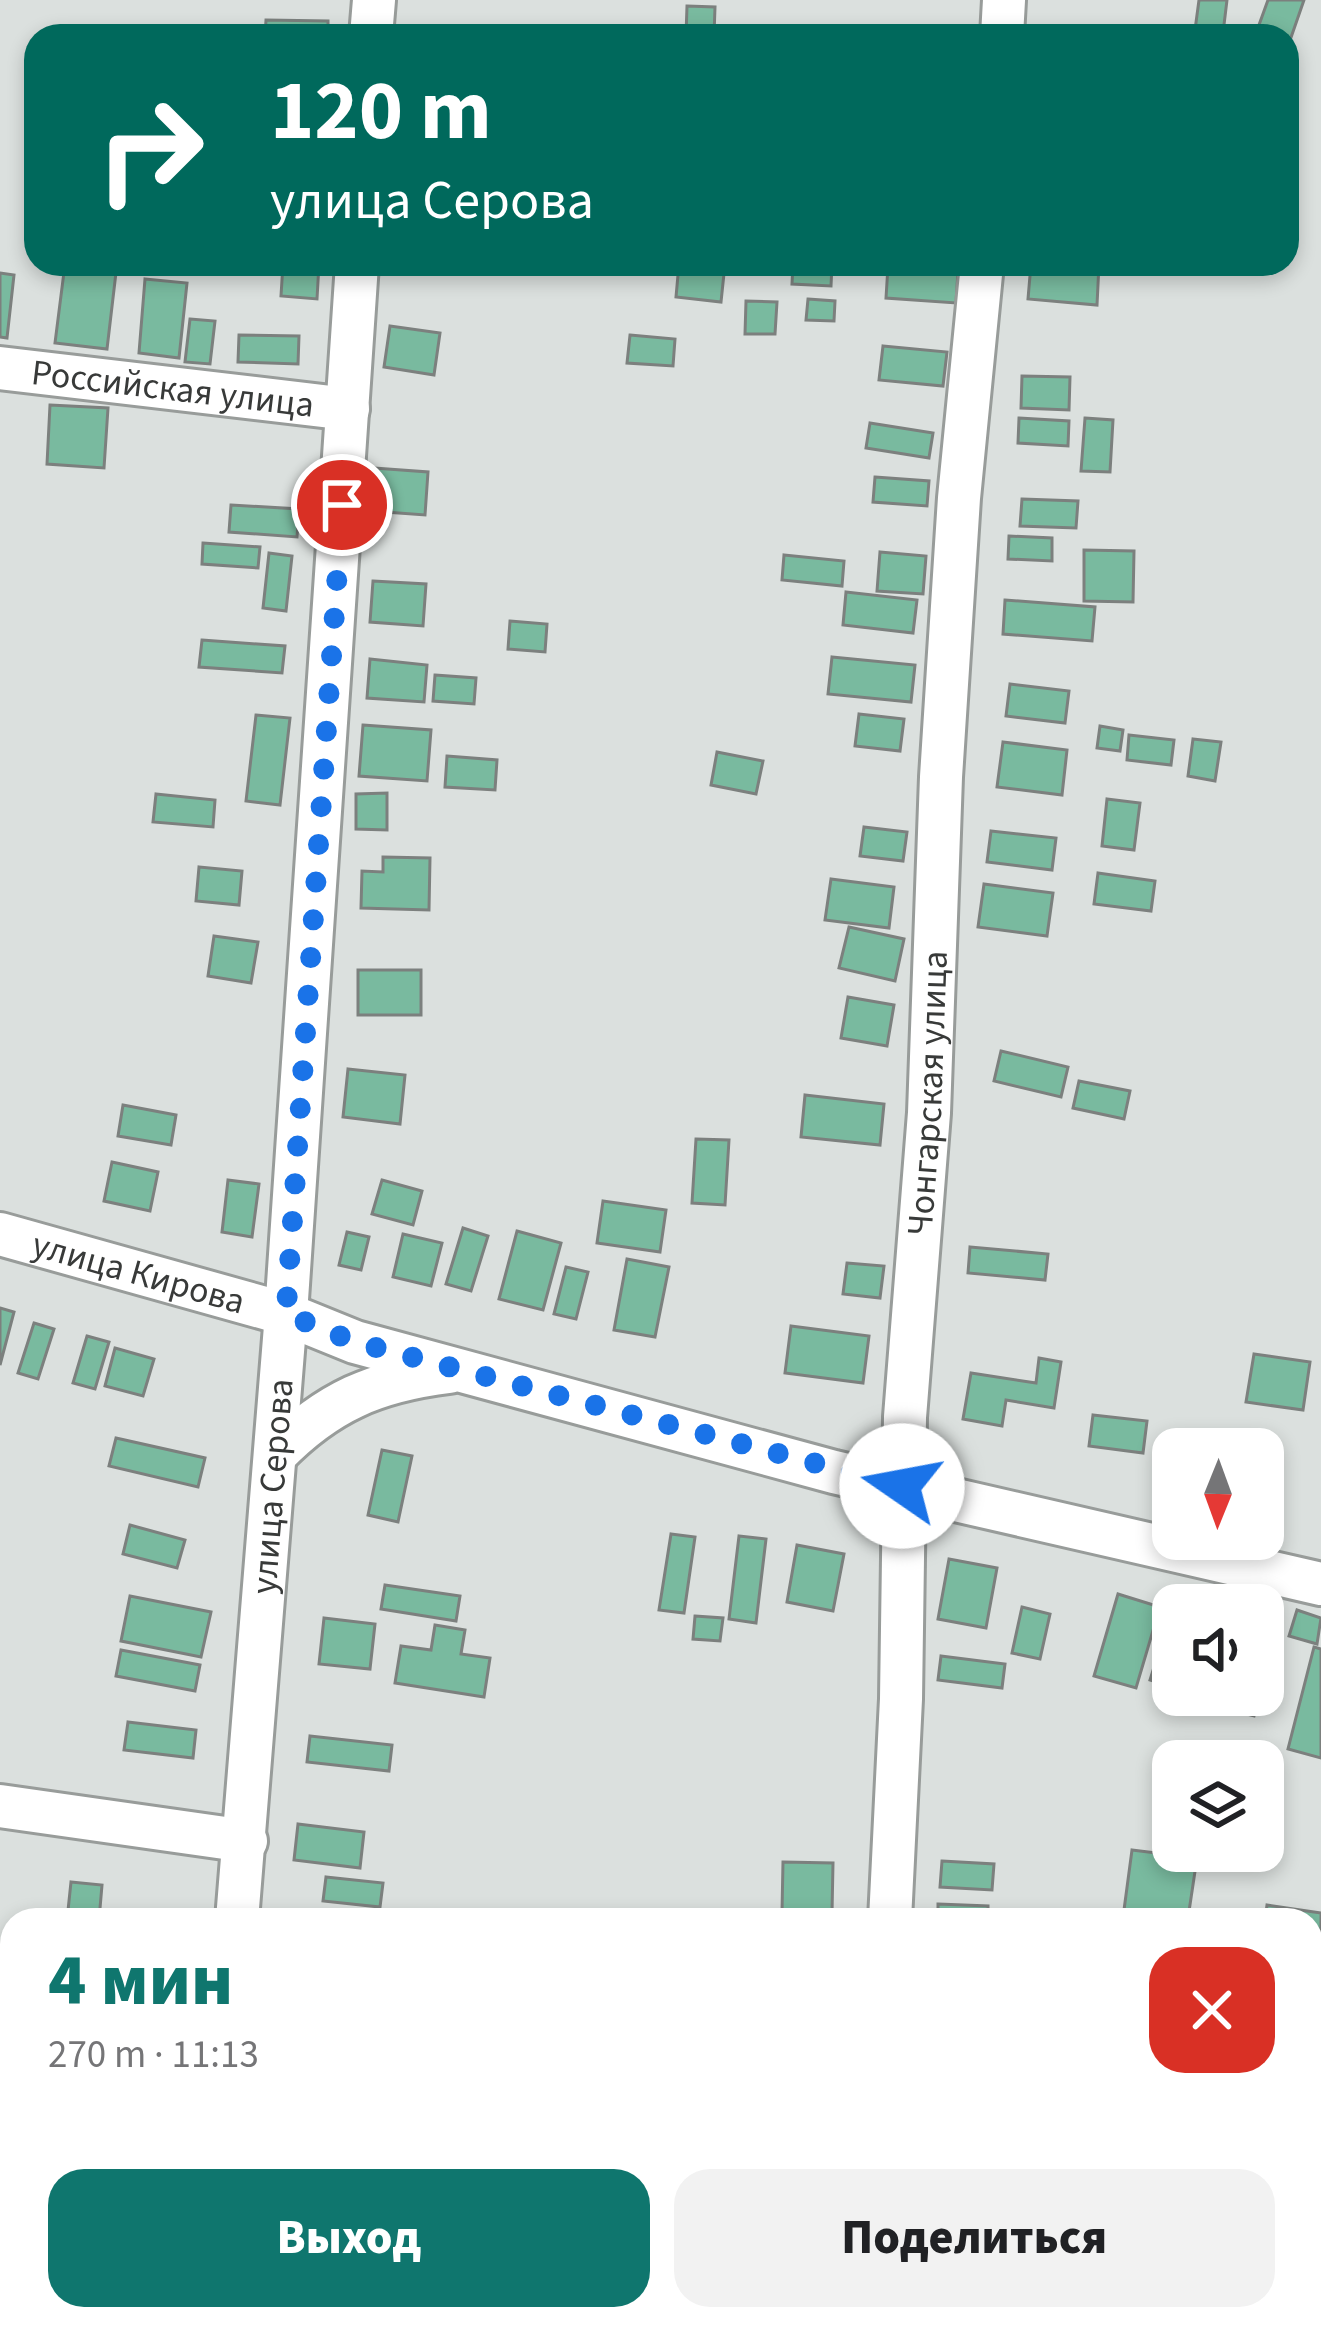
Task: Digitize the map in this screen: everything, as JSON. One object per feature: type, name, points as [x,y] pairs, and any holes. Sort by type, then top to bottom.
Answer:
[{"type":"street","name":"улица Серова","points":[[238,1908],[286,1314],[356,276]]},
{"type":"street","name":"Чонгарская улица","points":[[891,1908],[901,1699],[902,1486],[929,1113],[952,591],[981,276]]},
{"type":"street","name":"Российская улица","points":[[0,368],[348,410]]},
{"type":"street","name":"улица Кирова","points":[[0,1234],[286,1314],[355,1342],[462,1371],[902,1486],[1321,1584]]},
{"type":"street","points":[[275,1454],[314,1415],[343,1401],[412,1377],[462,1371]]},
{"type":"street","points":[[0,1806],[246,1841]]},
{"type":"building","points":[[1199,0],[1227,0],[1224,24],[1196,24]]},
{"type":"building","points":[[1268,0],[1304,0],[1296,24],[1259,24]]},
{"type":"building","points":[[687,6],[715,7],[714,24],[686,24]]},
{"type":"building","points":[[266,20],[328,21],[328,24],[266,24]]},
{"type":"building","points":[[0,273],[14,275],[7,338],[0,337]]},
{"type":"building","points":[[63,276],[116,276],[107,349],[55,343]]},
{"type":"building","points":[[282,276],[318,276],[317,299],[281,296]]},
{"type":"building","points":[[678,276],[724,276],[721,302],[676,297]]},
{"type":"building","points":[[792,276],[831,276],[831,286],[792,284]]},
{"type":"building","points":[[887,276],[958,276],[956,303],[886,298]]},
{"type":"building","points":[[1030,276],[1098,276],[1097,305],[1028,299]]},
{"type":"building","points":[[145,279],[187,283],[179,358],[139,353]]},
{"type":"building","points":[[808,299],[835,301],[834,321],[806,320]]},
{"type":"building","points":[[746,301],[777,302],[775,334],[745,334]]},
{"type":"building","points":[[190,319],[215,321],[210,364],[185,362]]},
{"type":"building","points":[[390,326],[440,333],[434,375],[384,367]]},
{"type":"building","points":[[239,335],[299,336],[298,364],[238,362]]},
{"type":"building","points":[[630,335],[675,339],[673,366],[627,363]]},
{"type":"building","points":[[883,346],[947,352],[943,386],[879,380]]},
{"type":"building","points":[[1022,376],[1070,377],[1069,410],[1021,408]]},
{"type":"building","points":[[50,405],[108,408],[104,468],[47,464]]},
{"type":"building","points":[[1019,418],[1069,421],[1068,446],[1018,443]]},
{"type":"building","points":[[1085,418],[1113,420],[1110,472],[1081,471]]},
{"type":"building","points":[[870,423],[933,433],[929,458],[866,448]]},
{"type":"building","points":[[374,468],[428,472],[425,515],[372,511]]},
{"type":"building","points":[[875,477],[929,481],[927,506],[873,502]]},
{"type":"building","points":[[1022,499],[1078,501],[1076,528],[1020,526]]},
{"type":"building","points":[[231,505],[299,509],[297,537],[229,532]]},
{"type":"building","points":[[1009,536],[1052,538],[1052,561],[1008,559]]},
{"type":"building","points":[[203,543],[260,547],[258,568],[202,564]]},
{"type":"building","points":[[1084,550],[1134,551],[1133,602],[1084,601]]},
{"type":"building","points":[[880,552],[926,556],[923,594],[877,591]]},
{"type":"building","points":[[269,553],[292,556],[286,611],[263,608]]},
{"type":"building","points":[[784,555],[844,561],[842,586],[782,580]]},
{"type":"building","points":[[373,581],[426,584],[423,626],[370,622]]},
{"type":"building","points":[[846,592],[917,600],[913,633],[843,625]]},
{"type":"building","points":[[1005,600],[1095,607],[1092,641],[1003,634]]},
{"type":"building","points":[[510,621],[547,624],[545,652],[508,649]]},
{"type":"building","points":[[202,640],[285,646],[282,673],[199,667]]},
{"type":"building","points":[[832,657],[915,665],[911,702],[828,694]]},
{"type":"building","points":[[370,659],[427,665],[424,702],[367,698]]},
{"type":"building","points":[[435,675],[476,678],[474,704],[433,701]]},
{"type":"building","points":[[1010,684],[1069,691],[1065,723],[1006,716]]},
{"type":"building","points":[[859,714],[904,719],[900,751],[855,746]]},
{"type":"building","points":[[256,715],[290,718],[280,805],[246,801]]},
{"type":"building","points":[[363,725],[431,730],[427,781],[359,776]]},
{"type":"building","points":[[1100,726],[1123,730],[1120,751],[1097,748]]},
{"type":"building","points":[[1129,735],[1174,740],[1171,765],[1127,760]]},
{"type":"building","points":[[1193,739],[1221,742],[1215,781],[1188,776]]},
{"type":"building","points":[[1003,742],[1067,750],[1062,795],[997,787]]},
{"type":"building","points":[[717,752],[763,761],[756,794],[711,785]]},
{"type":"building","points":[[447,756],[497,760],[495,790],[445,787]]},
{"type":"building","points":[[387,793],[387,830],[356,829],[356,794]]},
{"type":"building","points":[[156,794],[215,800],[213,827],[153,822]]},
{"type":"building","points":[[1107,799],[1140,803],[1134,850],[1102,846]]},
{"type":"building","points":[[864,827],[907,832],[903,861],[860,856]]},
{"type":"building","points":[[991,831],[1056,838],[1052,870],[987,862]]},
{"type":"building","points":[[383,857],[430,858],[429,910],[361,908],[362,871],[383,872]]},
{"type":"building","points":[[199,867],[242,871],[239,905],[196,901]]},
{"type":"building","points":[[1098,873],[1155,881],[1151,911],[1094,904]]},
{"type":"building","points":[[831,879],[894,887],[889,928],[825,920]]},
{"type":"building","points":[[984,884],[1053,893],[1047,936],[978,927]]},
{"type":"building","points":[[849,927],[904,939],[895,981],[839,968]]},
{"type":"building","points":[[214,936],[258,942],[251,983],[208,976]]},
{"type":"building","points":[[358,970],[421,970],[421,1015],[358,1015]]},
{"type":"building","points":[[848,997],[894,1005],[887,1046],[841,1038]]},
{"type":"building","points":[[1001,1051],[1068,1067],[1061,1097],[994,1081]]},
{"type":"building","points":[[348,1069],[405,1075],[400,1124],[343,1117]]},
{"type":"building","points":[[1079,1081],[1130,1091],[1124,1119],[1073,1108]]},
{"type":"building","points":[[805,1095],[884,1104],[880,1145],[801,1137]]},
{"type":"building","points":[[123,1105],[176,1115],[171,1145],[118,1136]]},
{"type":"building","points":[[696,1139],[729,1140],[725,1205],[692,1203]]},
{"type":"building","points":[[112,1162],[158,1172],[150,1211],[104,1201]]},
{"type":"building","points":[[228,1180],[259,1184],[252,1237],[222,1232]]},
{"type":"building","points":[[382,1180],[422,1191],[413,1225],[372,1214]]},
{"type":"building","points":[[603,1201],[666,1210],[660,1252],[597,1243]]},
{"type":"building","points":[[463,1228],[488,1236],[471,1291],[446,1284]]},
{"type":"building","points":[[517,1231],[561,1243],[543,1310],[499,1299]]},
{"type":"building","points":[[347,1232],[369,1237],[361,1270],[339,1265]]},
{"type":"building","points":[[403,1234],[442,1243],[431,1286],[393,1277]]},
{"type":"building","points":[[970,1247],[1048,1254],[1045,1280],[968,1273]]},
{"type":"building","points":[[627,1259],[669,1267],[655,1337],[614,1330]]},
{"type":"building","points":[[847,1263],[884,1266],[880,1298],[843,1294]]},
{"type":"building","points":[[566,1267],[588,1272],[576,1319],[554,1314]]},
{"type":"building","points":[[0,1308],[14,1312],[0,1365]]},
{"type":"building","points":[[34,1323],[54,1329],[38,1379],[18,1373]]},
{"type":"building","points":[[791,1326],[869,1336],[863,1383],[785,1373]]},
{"type":"building","points":[[87,1336],[109,1342],[95,1389],[73,1383]]},
{"type":"building","points":[[115,1348],[154,1359],[143,1396],[105,1386]]},
{"type":"building","points":[[1254,1354],[1310,1362],[1303,1410],[1246,1402]]},
{"type":"building","points":[[1039,1358],[1061,1362],[1054,1408],[1006,1400],[1002,1426],[963,1419],[971,1373],[1036,1383]]},
{"type":"building","points":[[1093,1415],[1147,1421],[1143,1453],[1089,1446]]},
{"type":"building","points":[[116,1438],[205,1458],[198,1487],[109,1466]]},
{"type":"building","points":[[382,1450],[412,1456],[398,1522],[368,1515]]},
{"type":"building","points":[[130,1525],[185,1540],[177,1568],[123,1554]]},
{"type":"building","points":[[671,1534],[695,1537],[684,1613],[659,1610]]},
{"type":"building","points":[[739,1536],[766,1539],[756,1623],[729,1619]]},
{"type":"building","points":[[797,1545],[844,1554],[833,1611],[787,1602]]},
{"type":"building","points":[[949,1559],[997,1568],[986,1628],[938,1619]]},
{"type":"building","points":[[385,1585],[460,1596],[456,1621],[381,1609]]},
{"type":"building","points":[[1118,1594],[1152,1605],[1152,1634],[1136,1688],[1094,1676]]},
{"type":"building","points":[[130,1596],[211,1612],[201,1657],[121,1641]]},
{"type":"building","points":[[1022,1607],[1050,1614],[1040,1659],[1012,1653]]},
{"type":"building","points":[[1297,1610],[1321,1618],[1317,1644],[1289,1636]]},
{"type":"building","points":[[695,1616],[723,1618],[720,1641],[693,1639]]},
{"type":"building","points":[[324,1618],[375,1624],[370,1669],[319,1664]]},
{"type":"building","points":[[435,1625],[465,1630],[461,1654],[490,1658],[484,1697],[395,1683],[401,1646],[431,1650]]},
{"type":"building","points":[[1314,1647],[1321,1649],[1321,1758],[1288,1749]]},
{"type":"building","points":[[121,1650],[200,1665],[195,1691],[116,1676]]},
{"type":"building","points":[[941,1656],[1005,1664],[1002,1688],[938,1680]]},
{"type":"building","points":[[128,1722],[196,1730],[193,1758],[124,1750]]},
{"type":"building","points":[[310,1736],[392,1745],[389,1771],[307,1762]]},
{"type":"building","points":[[298,1824],[364,1832],[360,1868],[294,1860]]},
{"type":"building","points":[[1132,1850],[1152,1852],[1152,1872],[1195,1872],[1190,1908],[1124,1908]]},
{"type":"building","points":[[942,1861],[994,1864],[992,1890],[940,1887]]},
{"type":"building","points":[[783,1862],[833,1863],[832,1908],[782,1908]]},
{"type":"building","points":[[326,1877],[383,1883],[380,1907],[323,1901]]},
{"type":"building","points":[[71,1882],[102,1885],[100,1908],[68,1908]]},
{"type":"building","points":[[938,1904],[988,1906],[988,1908],[938,1908]]},
{"type":"route","points":[[342,505],[286,1314],[355,1342],[834,1472],[902,1486]]}]
